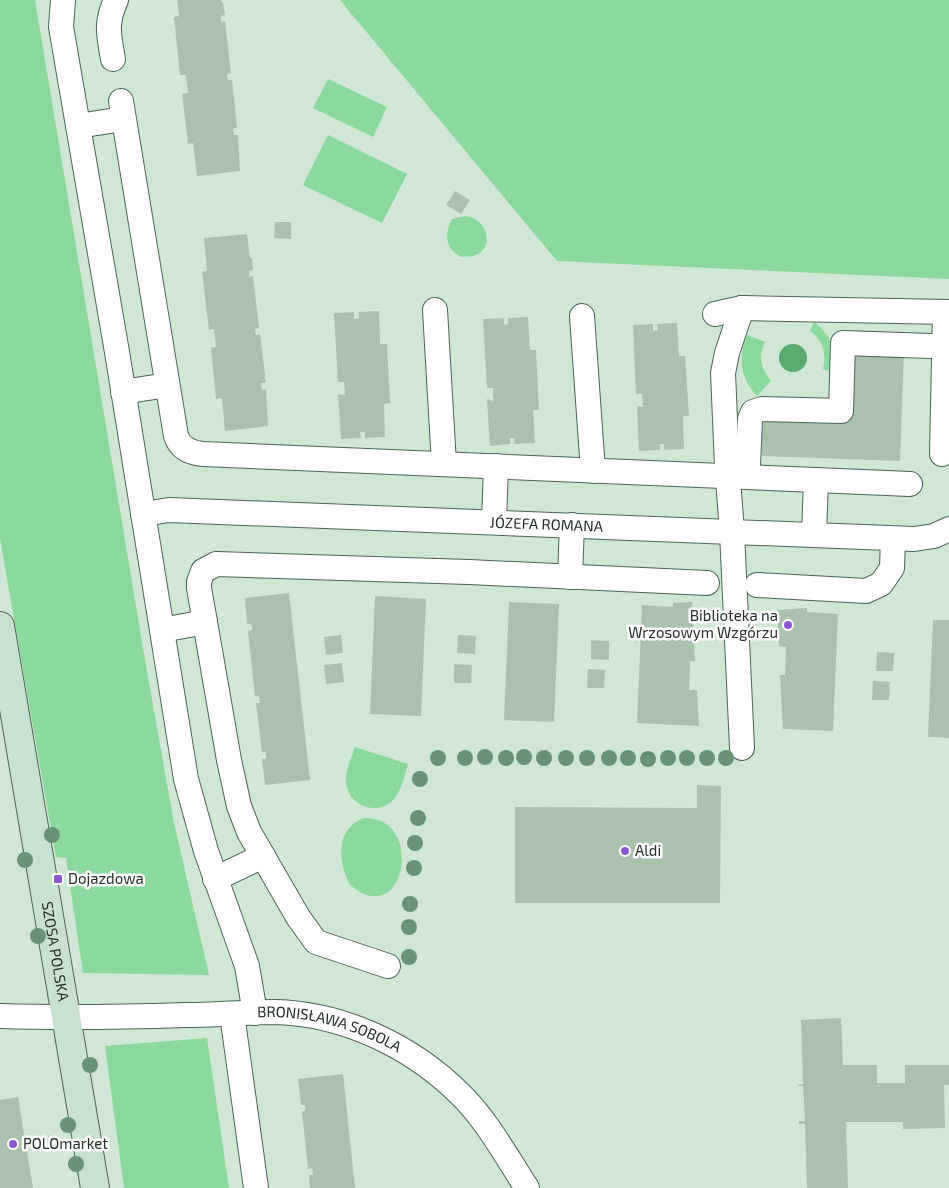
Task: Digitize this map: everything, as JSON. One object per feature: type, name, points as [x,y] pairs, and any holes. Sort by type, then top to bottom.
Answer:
[{"type":"street","points":[[62,0],[60,27],[123,392],[186,779],[197,824],[247,966],[256,1013]]},
{"type":"street","points":[[114,60],[108,23],[110,12],[116,0]]},
{"type":"street","points":[[78,126],[122,110],[167,385],[178,441],[182,447],[195,454],[593,471],[738,468],[816,480],[910,484]]},
{"type":"street","points":[[738,468],[724,373],[727,353],[742,308]]},
{"type":"street","points":[[715,314],[742,308],[941,316],[946,405],[942,454]]},
{"type":"street","points":[[435,310],[444,464]]},
{"type":"street","points":[[582,316],[593,471]]},
{"type":"street","points":[[742,748],[732,532],[738,468],[750,418],[753,412],[762,409],[841,411],[843,343],[931,346]]},
{"type":"street","points":[[123,392],[167,385]]},
{"type":"street","points":[[494,522],[496,466]]},
{"type":"street","points":[[814,535],[816,480]]},
{"type":"street","name":"JÓZEFA ROMANA","points":[[143,514],[169,510],[914,540],[934,536],[949,529]]},
{"type":"street","points":[[570,577],[572,525]]},
{"type":"street","points":[[757,585],[866,591],[881,584],[892,568],[893,539]]},
{"type":"street","points":[[388,966],[316,942],[298,917],[249,832],[239,806],[225,742],[199,582],[203,570],[216,564],[707,583]]},
{"type":"street","points":[[162,630],[205,622]]},
{"type":"street","name":"SZOSA POLSKA","points":[[0,626],[95,1188]]},
{"type":"street","points":[[216,880],[263,856]]},
{"type":"street","name":"BRONISŁAWA SOBOLA","points":[[66,1016],[256,1013],[294,1014],[343,1023],[382,1038],[413,1056],[458,1092],[473,1108],[528,1188]]},
{"type":"street","points":[[232,1014],[256,1188]]},
{"type":"street","points":[[0,1016],[66,1016]]},
{"type":"shaded area","points":[[0,0],[35,0],[174,823],[209,975],[83,973],[66,858],[56,857],[0,539]]},
{"type":"shaded area","points":[[340,0],[949,0],[949,279],[557,261]]},
{"type":"shaded area","points":[[328,79],[387,107],[373,137],[313,108]]},
{"type":"shaded area","points":[[328,135],[407,174],[382,223],[303,185]]},
{"type":"shaded area","points":[[466,216],[474,218],[480,223],[484,228],[487,241],[485,247],[480,252],[473,256],[461,257],[449,245],[447,235],[452,219]]},
{"type":"shaded area","points":[[814,322],[826,333],[831,344],[833,356],[832,372],[823,369],[823,347],[818,338],[810,331]]},
{"type":"shaded area","points":[[747,335],[765,342],[761,357],[765,372],[771,381],[757,396],[747,382],[742,367],[742,352]]},
{"type":"shaded area","points":[[793,344],[803,348],[807,358],[803,368],[793,372],[783,368],[779,358],[783,348]]},
{"type":"shaded area","points":[[355,747],[408,764],[399,792],[387,805],[374,808],[367,807],[360,805],[350,795],[346,778]]},
{"type":"shaded area","points":[[364,818],[382,821],[394,832],[400,846],[402,862],[399,877],[391,889],[379,896],[364,894],[352,886],[348,882],[342,862],[341,853],[344,836],[355,823]]},
{"type":"shaded area","points":[[207,1038],[229,1188],[124,1188],[105,1046]]},
{"type":"building","points":[[177,0],[221,0],[223,3],[225,15],[221,16],[221,22],[225,21],[231,73],[227,74],[228,80],[232,80],[237,128],[233,128],[234,135],[238,135],[240,171],[197,176],[193,143],[188,144],[182,94],[188,93],[186,75],[180,75],[174,17],[179,16]]},
{"type":"building","points":[[455,191],[470,200],[461,214],[446,205]]},
{"type":"building","points":[[275,222],[291,222],[291,239],[274,238]]},
{"type":"building","points":[[247,234],[253,270],[249,271],[249,277],[253,276],[259,328],[255,329],[256,335],[260,334],[266,383],[261,383],[262,390],[266,389],[268,426],[225,431],[222,398],[216,399],[211,348],[216,347],[214,329],[209,330],[202,272],[207,271],[204,238]]},
{"type":"building","points":[[379,311],[380,344],[387,344],[390,403],[384,404],[385,437],[365,438],[365,432],[360,432],[361,438],[341,439],[338,394],[345,395],[344,382],[338,382],[334,313],[354,312],[354,319],[359,318],[359,312]]},
{"type":"building","points":[[528,317],[530,350],[536,350],[539,410],[533,410],[535,443],[515,444],[514,438],[510,438],[510,444],[490,446],[487,399],[494,401],[493,388],[487,388],[483,319],[504,318],[504,325],[508,324],[508,318]]},
{"type":"building","points":[[677,323],[679,356],[685,356],[689,416],[683,416],[684,449],[664,450],[664,444],[660,444],[660,450],[639,451],[637,406],[643,407],[642,394],[636,394],[633,325],[653,324],[653,331],[658,330],[657,324]]},
{"type":"building","points":[[853,346],[904,348],[900,461],[762,456],[759,414],[851,419]]},
{"type":"building","points":[[289,593],[310,780],[265,785],[262,759],[266,759],[266,752],[262,752],[256,703],[260,703],[259,696],[255,696],[248,631],[252,630],[252,627],[251,624],[247,624],[245,598]]},
{"type":"building","points":[[375,596],[426,599],[421,716],[370,714]]},
{"type":"building","points":[[509,602],[559,604],[554,722],[504,720]]},
{"type":"building","points":[[692,602],[695,662],[690,661],[689,690],[697,690],[699,726],[637,723],[642,605],[673,607],[673,603]]},
{"type":"building","points":[[807,608],[807,612],[838,614],[833,731],[783,729],[780,675],[785,675],[786,647],[779,646],[777,610]]},
{"type":"building","points":[[933,620],[949,620],[949,738],[928,737]]},
{"type":"building","points":[[341,635],[343,653],[326,655],[324,637]]},
{"type":"building","points":[[458,635],[476,636],[475,654],[457,653]]},
{"type":"building","points":[[591,640],[609,641],[609,660],[591,659]]},
{"type":"building","points":[[877,652],[894,653],[893,671],[876,671]]},
{"type":"building","points":[[342,663],[344,682],[326,684],[324,665]]},
{"type":"building","points":[[454,664],[472,665],[471,683],[454,683]]},
{"type":"building","points":[[588,669],[605,670],[604,688],[587,688]]},
{"type":"building","points":[[873,681],[890,682],[889,700],[872,700]]},
{"type":"building","name":"Aldi","points":[[697,785],[721,786],[720,903],[515,903],[515,807],[697,808]]},
{"type":"building","points":[[841,1018],[843,1065],[877,1065],[877,1083],[905,1083],[905,1065],[949,1065],[949,1085],[944,1085],[945,1128],[903,1129],[903,1122],[846,1122],[848,1188],[807,1188],[805,1124],[799,1124],[799,1121],[805,1121],[803,1086],[798,1086],[803,1084],[801,1020]]},
{"type":"building","points":[[343,1074],[355,1188],[310,1188],[309,1175],[313,1175],[312,1168],[308,1169],[302,1112],[305,1111],[305,1105],[301,1105],[298,1079]]},
{"type":"building","name":"POLOmarket","points":[[18,1097],[33,1188],[0,1188],[0,1100]]},
{"type":"place","name":"Biblioteka na Wrzosowym Wzgórzu","points":[[788,625]]},
{"type":"place","name":"Aldi","points":[[625,851]]},
{"type":"place","name":"Dojazdowa","points":[[58,879]]},
{"type":"place","name":"POLOmarket","points":[[13,1144]]}]
